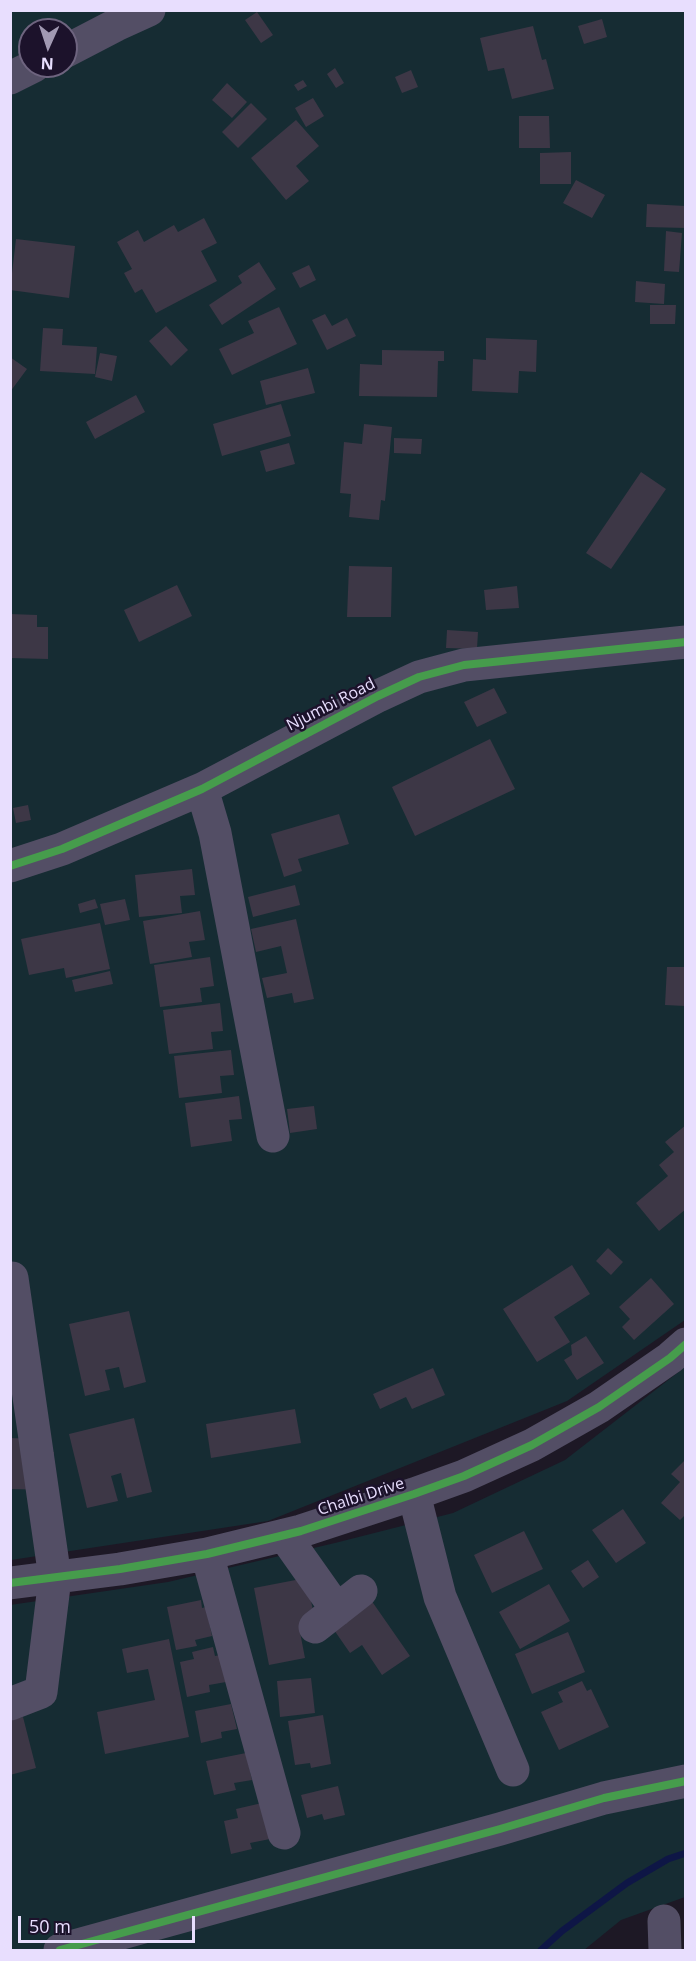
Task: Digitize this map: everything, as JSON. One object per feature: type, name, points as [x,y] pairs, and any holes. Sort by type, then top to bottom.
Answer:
[{"type":"street","points":[[78,45],[116,24],[149,10]]},
{"type":"street","name":"Njumbi Road","points":[[10,866],[62,849],[202,789],[378,696],[419,677],[464,666],[686,642]]},
{"type":"street","points":[[202,789],[215,833],[273,1136]]},
{"type":"street","points":[[10,1704],[41,1692],[55,1578],[12,1278]]},
{"type":"street","name":"Chalbi Drive","points":[[10,1583],[207,1554],[284,1535],[414,1494],[464,1476],[532,1445],[598,1407],[670,1358],[686,1344]]},
{"type":"street","points":[[414,1494],[440,1597],[513,1770]]},
{"type":"street","points":[[284,1535],[338,1609]]},
{"type":"street","points":[[207,1554],[284,1833]]},
{"type":"street","points":[[60,1950],[500,1829],[604,1798],[686,1781]]},
{"type":"shaded area","points":[[11,11],[685,11],[685,1320],[567,1401],[268,1521],[11,1560]]},
{"type":"shaded area","points":[[685,1367],[685,1897],[621,1920],[584,1950],[11,1950],[10,1605],[168,1582],[453,1513],[565,1460]]},
{"type":"building","points":[[257,12],[273,35],[261,43],[245,20]]},
{"type":"building","points":[[602,19],[607,37],[584,44],[578,26]]},
{"type":"building","points":[[533,26],[542,60],[546,59],[554,89],[512,99],[504,68],[488,71],[480,38]]},
{"type":"building","points":[[335,68],[344,83],[336,88],[327,74]]},
{"type":"building","points":[[411,70],[418,87],[402,93],[395,77]]},
{"type":"building","points":[[303,80],[307,86],[298,91],[294,85]]},
{"type":"building","points":[[227,83],[247,102],[232,118],[212,100]]},
{"type":"building","points":[[313,98],[324,116],[306,127],[295,108]]},
{"type":"building","points":[[251,103],[267,119],[238,148],[222,132]]},
{"type":"building","points":[[519,116],[549,116],[550,148],[519,148]]},
{"type":"building","points":[[296,120],[319,146],[296,166],[309,181],[286,200],[251,158]]},
{"type":"building","points":[[571,152],[571,184],[540,184],[540,153]]},
{"type":"building","points":[[576,180],[605,195],[592,218],[563,203]]},
{"type":"building","points":[[647,204],[686,206],[686,228],[646,227]]},
{"type":"building","points":[[204,218],[217,243],[201,251],[217,281],[156,313],[142,289],[135,293],[124,273],[132,269],[117,242],[138,230],[144,242],[174,225],[178,232]]},
{"type":"building","points":[[666,231],[682,233],[679,272],[664,271]]},
{"type":"building","points":[[16,239],[75,246],[69,298],[10,290]]},
{"type":"building","points":[[259,262],[276,289],[222,325],[209,305],[242,283],[238,276]]},
{"type":"building","points":[[309,265],[316,280],[300,288],[292,273]]},
{"type":"building","points":[[636,281],[665,284],[664,304],[635,302]]},
{"type":"building","points":[[650,305],[676,305],[675,324],[650,324]]},
{"type":"building","points":[[279,307],[297,344],[232,375],[219,349],[254,333],[248,321]]},
{"type":"building","points":[[325,314],[332,326],[347,318],[356,336],[327,350],[312,320]]},
{"type":"building","points":[[166,326],[188,350],[171,366],[149,341]]},
{"type":"building","points":[[43,328],[63,329],[62,345],[97,347],[95,374],[40,371]]},
{"type":"building","points":[[486,338],[537,340],[536,372],[519,371],[518,393],[472,391],[473,359],[486,360]]},
{"type":"building","points":[[382,350],[444,351],[444,361],[438,361],[437,397],[359,396],[360,364],[382,365]]},
{"type":"building","points":[[100,353],[117,356],[112,381],[95,377]]},
{"type":"building","points":[[10,357],[27,369],[10,392]]},
{"type":"building","points":[[308,368],[315,393],[266,405],[260,381]]},
{"type":"building","points":[[136,395],[145,412],[95,439],[86,422]]},
{"type":"building","points":[[281,404],[291,436],[222,456],[213,424]]},
{"type":"building","points":[[364,424],[392,427],[385,501],[381,500],[379,520],[349,517],[351,494],[340,493],[344,442],[362,444]]},
{"type":"building","points":[[394,438],[422,439],[421,454],[394,453]]},
{"type":"building","points":[[289,443],[295,464],[266,472],[260,451]]},
{"type":"building","points":[[641,472],[666,489],[611,569],[586,553]]},
{"type":"building","points":[[349,566],[392,567],[391,617],[347,617]]},
{"type":"building","points":[[177,585],[192,616],[139,642],[124,610]]},
{"type":"building","points":[[517,586],[519,608],[486,610],[484,590]]},
{"type":"building","points":[[10,614],[37,615],[37,627],[48,627],[48,659],[10,658]]},
{"type":"building","points":[[447,630],[478,632],[477,649],[446,648]]},
{"type":"building","points":[[494,688],[507,713],[477,727],[464,702]]},
{"type":"building","points":[[490,739],[515,789],[415,836],[392,787]]},
{"type":"building","points":[[28,805],[31,820],[16,823],[13,808]]},
{"type":"building","points":[[339,814],[349,844],[298,859],[302,871],[284,877],[271,834]]},
{"type":"building","points":[[192,869],[195,895],[180,896],[182,913],[139,917],[135,875]]},
{"type":"building","points":[[295,885],[300,905],[253,917],[248,897]]},
{"type":"building","points":[[95,899],[98,908],[80,913],[78,904]]},
{"type":"building","points":[[125,899],[130,920],[105,925],[100,904]]},
{"type":"building","points":[[200,911],[205,940],[189,942],[192,957],[150,964],[143,921]]},
{"type":"building","points":[[296,919],[314,999],[294,1003],[292,993],[267,998],[262,978],[287,973],[281,946],[256,952],[251,929]]},
{"type":"building","points":[[100,923],[110,969],[66,978],[64,968],[29,975],[21,939]]},
{"type":"building","points":[[210,957],[214,986],[200,988],[202,1002],[160,1007],[154,965]]},
{"type":"building","points":[[667,967],[686,967],[685,1006],[665,1005]]},
{"type":"building","points":[[110,971],[113,984],[75,992],[72,980]]},
{"type":"building","points":[[220,1003],[223,1031],[211,1032],[213,1049],[169,1054],[163,1010]]},
{"type":"building","points":[[231,1050],[234,1075],[220,1076],[222,1093],[179,1098],[174,1056]]},
{"type":"building","points":[[239,1096],[242,1119],[229,1120],[232,1141],[191,1147],[185,1103]]},
{"type":"building","points":[[314,1106],[317,1129],[290,1133],[287,1109]]},
{"type":"building","points":[[686,1125],[686,1209],[659,1231],[636,1203],[668,1176],[659,1165],[674,1152],[665,1142]]},
{"type":"building","points":[[608,1248],[623,1262],[611,1275],[596,1261]]},
{"type":"building","points":[[572,1265],[590,1294],[554,1317],[570,1342],[537,1362],[503,1309]]},
{"type":"building","points":[[651,1278],[674,1304],[634,1340],[622,1327],[630,1319],[619,1307]]},
{"type":"building","points":[[129,1311],[146,1382],[124,1388],[119,1367],[105,1370],[110,1390],[85,1396],[69,1324]]},
{"type":"building","points":[[586,1336],[604,1363],[577,1380],[564,1360],[572,1355],[571,1345]]},
{"type":"building","points":[[433,1368],[445,1395],[412,1409],[406,1397],[380,1409],[373,1394]]},
{"type":"building","points":[[295,1409],[301,1443],[211,1458],[206,1424]]},
{"type":"building","points":[[134,1418],[152,1492],[127,1498],[121,1473],[111,1476],[118,1501],[87,1508],[69,1434]]},
{"type":"building","points":[[10,1438],[37,1439],[36,1452],[54,1452],[53,1490],[10,1489]]},
{"type":"building","points":[[686,1459],[686,1514],[680,1520],[661,1503],[680,1482],[671,1474]]},
{"type":"building","points":[[623,1509],[646,1543],[616,1563],[592,1530]]},
{"type":"building","points":[[524,1531],[543,1569],[492,1593],[474,1555]]},
{"type":"building","points":[[588,1560],[599,1577],[583,1588],[571,1571]]},
{"type":"building","points":[[306,1578],[316,1624],[299,1627],[305,1658],[269,1665],[254,1588]]},
{"type":"building","points":[[549,1584],[570,1621],[520,1649],[499,1612]]},
{"type":"building","points":[[201,1600],[202,1608],[206,1607],[212,1636],[195,1640],[197,1646],[176,1650],[167,1607]]},
{"type":"building","points":[[371,1600],[410,1656],[382,1675],[362,1645],[350,1653],[332,1627]]},
{"type":"building","points":[[568,1632],[585,1672],[532,1694],[515,1654]]},
{"type":"building","points":[[169,1639],[189,1737],[105,1754],[97,1712],[155,1700],[148,1669],[127,1673],[122,1649]]},
{"type":"building","points":[[213,1647],[215,1656],[220,1655],[226,1682],[209,1685],[210,1692],[187,1697],[180,1662],[194,1659],[192,1652]]},
{"type":"building","points":[[311,1678],[315,1713],[280,1717],[277,1681]]},
{"type":"building","points":[[582,1681],[587,1691],[591,1689],[609,1727],[559,1750],[541,1712],[563,1702],[558,1692]]},
{"type":"building","points":[[231,1704],[237,1729],[221,1732],[222,1738],[201,1743],[195,1711]]},
{"type":"building","points":[[323,1715],[331,1764],[311,1768],[310,1763],[295,1765],[288,1721]]},
{"type":"building","points":[[23,1717],[36,1768],[10,1775],[10,1720]]},
{"type":"building","points":[[246,1753],[252,1780],[234,1783],[236,1790],[214,1795],[206,1761]]},
{"type":"building","points":[[338,1786],[345,1815],[324,1820],[322,1814],[307,1818],[301,1795]]},
{"type":"building","points":[[262,1803],[270,1839],[250,1843],[252,1849],[231,1854],[224,1821],[238,1818],[236,1809]]},
{"type":"waterway","points":[[541,1950],[562,1931],[627,1883],[668,1859],[686,1853]]},
{"type":"cycle path","points":[[10,866],[62,849],[202,789],[378,696],[419,677],[464,665],[686,642]]},
{"type":"cycle path","points":[[10,1583],[120,1569],[207,1554],[301,1531],[414,1494],[464,1476],[532,1445],[599,1407],[670,1358],[686,1344]]},
{"type":"cycle path","points":[[60,1950],[500,1829],[604,1798],[686,1781]]}]
